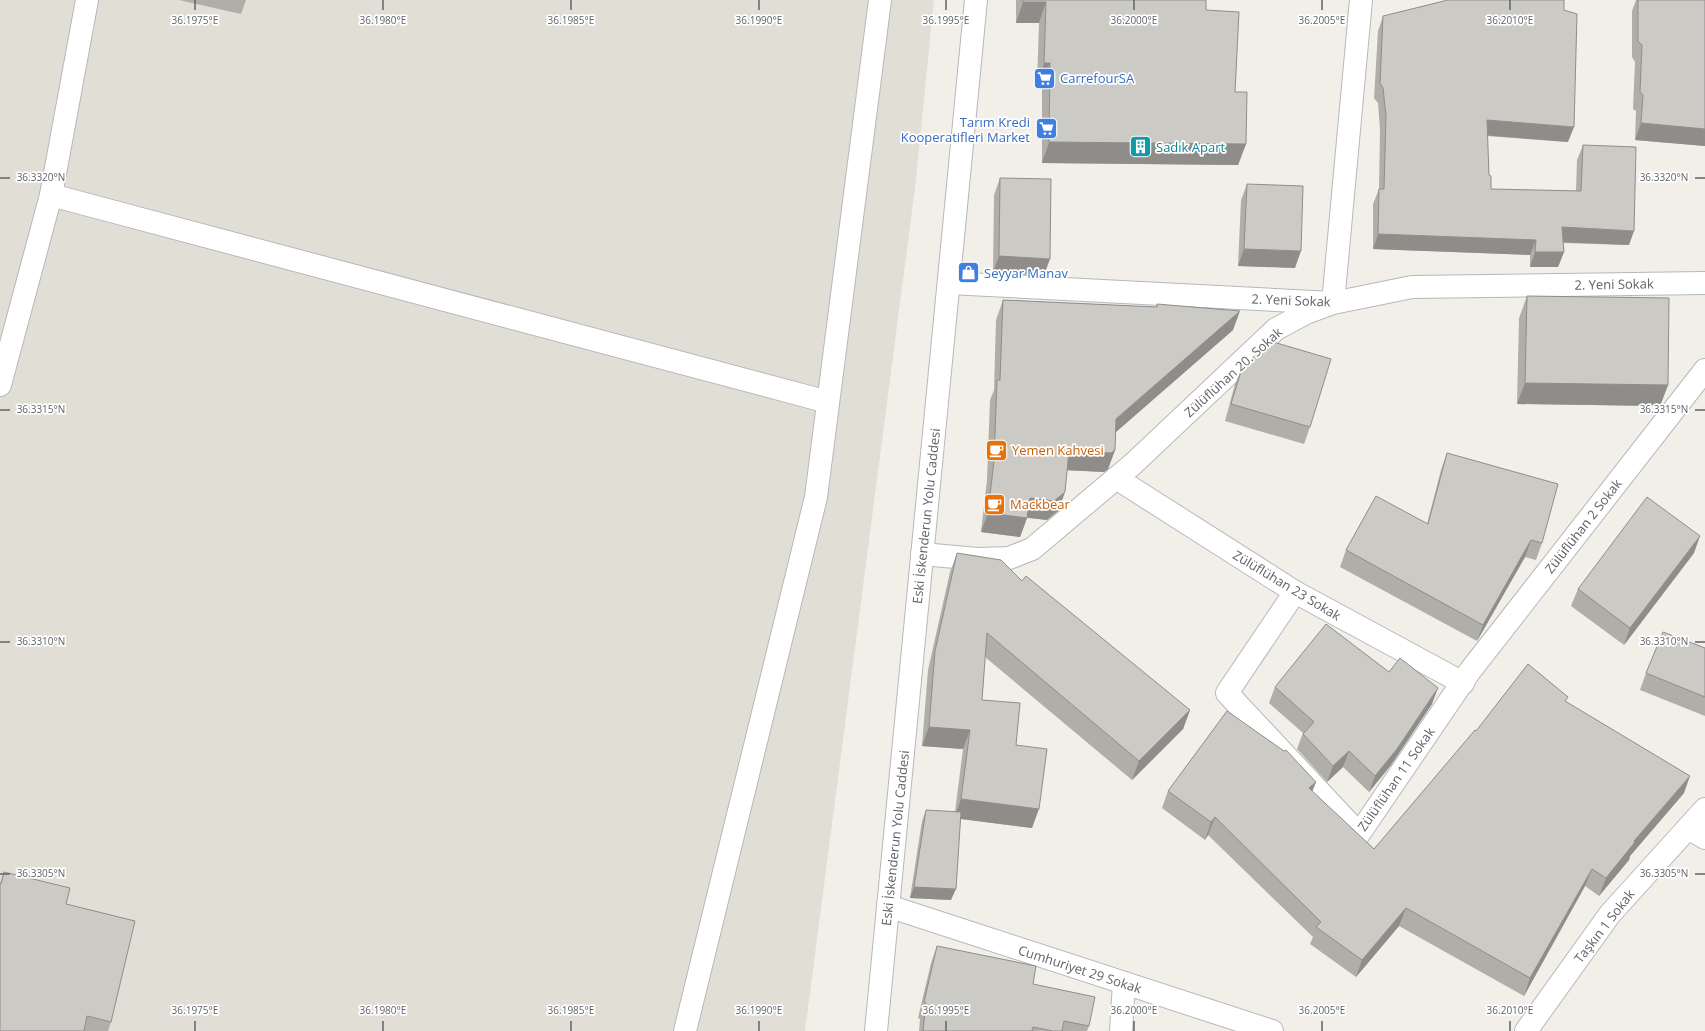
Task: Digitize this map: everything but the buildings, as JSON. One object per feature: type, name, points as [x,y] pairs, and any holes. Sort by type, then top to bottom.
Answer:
[{"type":"street","points":[[0,385],[51,195],[87,0]]},
{"type":"street","points":[[685,1031],[816,497],[880,0]]},
{"type":"street","name":"Eski İskenderun Yolu Caddesi","points":[[876,1031],[976,0]]},
{"type":"street","points":[[1333,302],[1361,0]]},
{"type":"street","points":[[51,195],[828,402]]},
{"type":"street","name":"2. Yeni Sokak","points":[[949,284],[1333,302],[1412,287],[1705,283]]},
{"type":"street","name":"Zülüflühan 20. Sokak","points":[[922,554],[977,559],[1009,558],[1032,548],[1116,478],[1276,329],[1306,313],[1333,302]]},
{"type":"street","name":"Zülüflühan 2 Sokak","points":[[1463,683],[1470,671],[1705,370]]},
{"type":"street","name":"Zülüflühan 23 Sokak","points":[[1116,478],[1295,592],[1463,683]]},
{"type":"street","name":"Zülüflühan 11 Sokak","points":[[1295,592],[1227,693],[1358,834],[1463,683]]},
{"type":"street","name":"Taşkın 1 Sokak","points":[[1526,1031],[1610,914],[1696,833],[1705,809]]},
{"type":"street","name":"Cumhuriyet 29 Sokak","points":[[888,906],[1272,1031]]},
{"type":"street","points":[[1121,1031],[1124,983]]},
{"type":"shaded area","points":[[0,0],[934,0],[915,188],[805,1031],[0,1031]]},
{"type":"place","name":"CarrefourSA","points":[[1045,78]]},
{"type":"place","name":"Tarım Kredi Kooperatifleri Market","points":[[1046,129]]},
{"type":"place","name":"Sadık Apart","points":[[1140,147]]},
{"type":"place","name":"Seyyar Manav","points":[[968,273]]},
{"type":"place","name":"Yemen Kahvesi","points":[[997,450]]},
{"type":"place","name":"Mackbear","points":[[994,504]]}]
